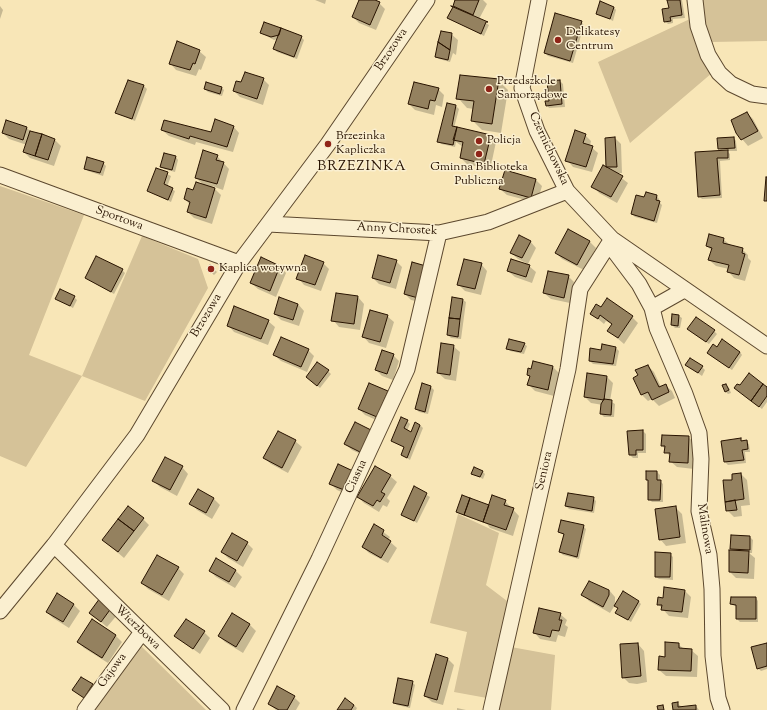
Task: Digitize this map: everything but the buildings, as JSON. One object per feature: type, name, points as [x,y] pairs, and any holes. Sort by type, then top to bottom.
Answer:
[{"type":"street","name":"Brzozowa","points":[[0,611],[54,545],[137,435],[239,263],[328,144],[427,0]]},
{"type":"street","name":"Czernichowska","points":[[539,0],[522,88],[537,131],[567,191],[612,239],[767,346]]},
{"type":"street","points":[[695,0],[698,26],[708,55],[718,73],[731,84],[752,94],[767,96]]},
{"type":"street","name":"Sportowa","points":[[0,175],[239,263]]},
{"type":"street","name":"Anny Chrostek","points":[[268,224],[440,233],[488,222],[567,191]]},
{"type":"street","name":"Ciasna","points":[[244,710],[319,559],[407,370],[440,233]]},
{"type":"street","name":"Malinowa","points":[[612,239],[615,252],[639,284],[652,308],[657,328],[685,394],[699,433],[701,459],[699,511],[709,555],[712,589],[713,656],[718,698],[722,710]]},
{"type":"street","name":"Seniora","points":[[491,710],[568,370],[580,289],[612,239]]},
{"type":"street","points":[[652,308],[684,290]]},
{"type":"street","name":"Wierzbowa","points":[[54,545],[222,710]]},
{"type":"street","name":"Gajowa","points":[[85,710],[142,632]]},
{"type":"shaded area","points":[[700,0],[767,0],[767,41],[711,42]]},
{"type":"shaded area","points":[[692,18],[712,73],[630,143],[598,62]]},
{"type":"shaded area","points":[[0,186],[84,215],[29,355],[82,376],[26,467],[0,456]]},
{"type":"shaded area","points":[[142,236],[198,259],[208,288],[145,401],[82,376]]},
{"type":"shaded area","points":[[458,514],[499,533],[486,585],[511,604],[487,698],[454,692],[467,632],[430,623]]},
{"type":"shaded area","points":[[141,646],[206,710],[94,710]]},
{"type":"shaded area","points":[[511,647],[555,655],[551,710],[497,710]]},
{"type":"place","name":"Delikatesy Centrum","points":[[558,40]]},
{"type":"place","name":"Przedszkole Samorządowe","points":[[489,89]]},
{"type":"place","name":"Policja","points":[[479,141]]},
{"type":"place","name":"Brzezinka Kapliczka","points":[[328,144]]},
{"type":"place","name":"Gminna Biblioteka Publiczna","points":[[479,154]]},
{"type":"place","name":"Kaplica wotywna","points":[[211,269]]},
{"type":"district","name":"BRZEZINKA","points":[[362,168]]}]
